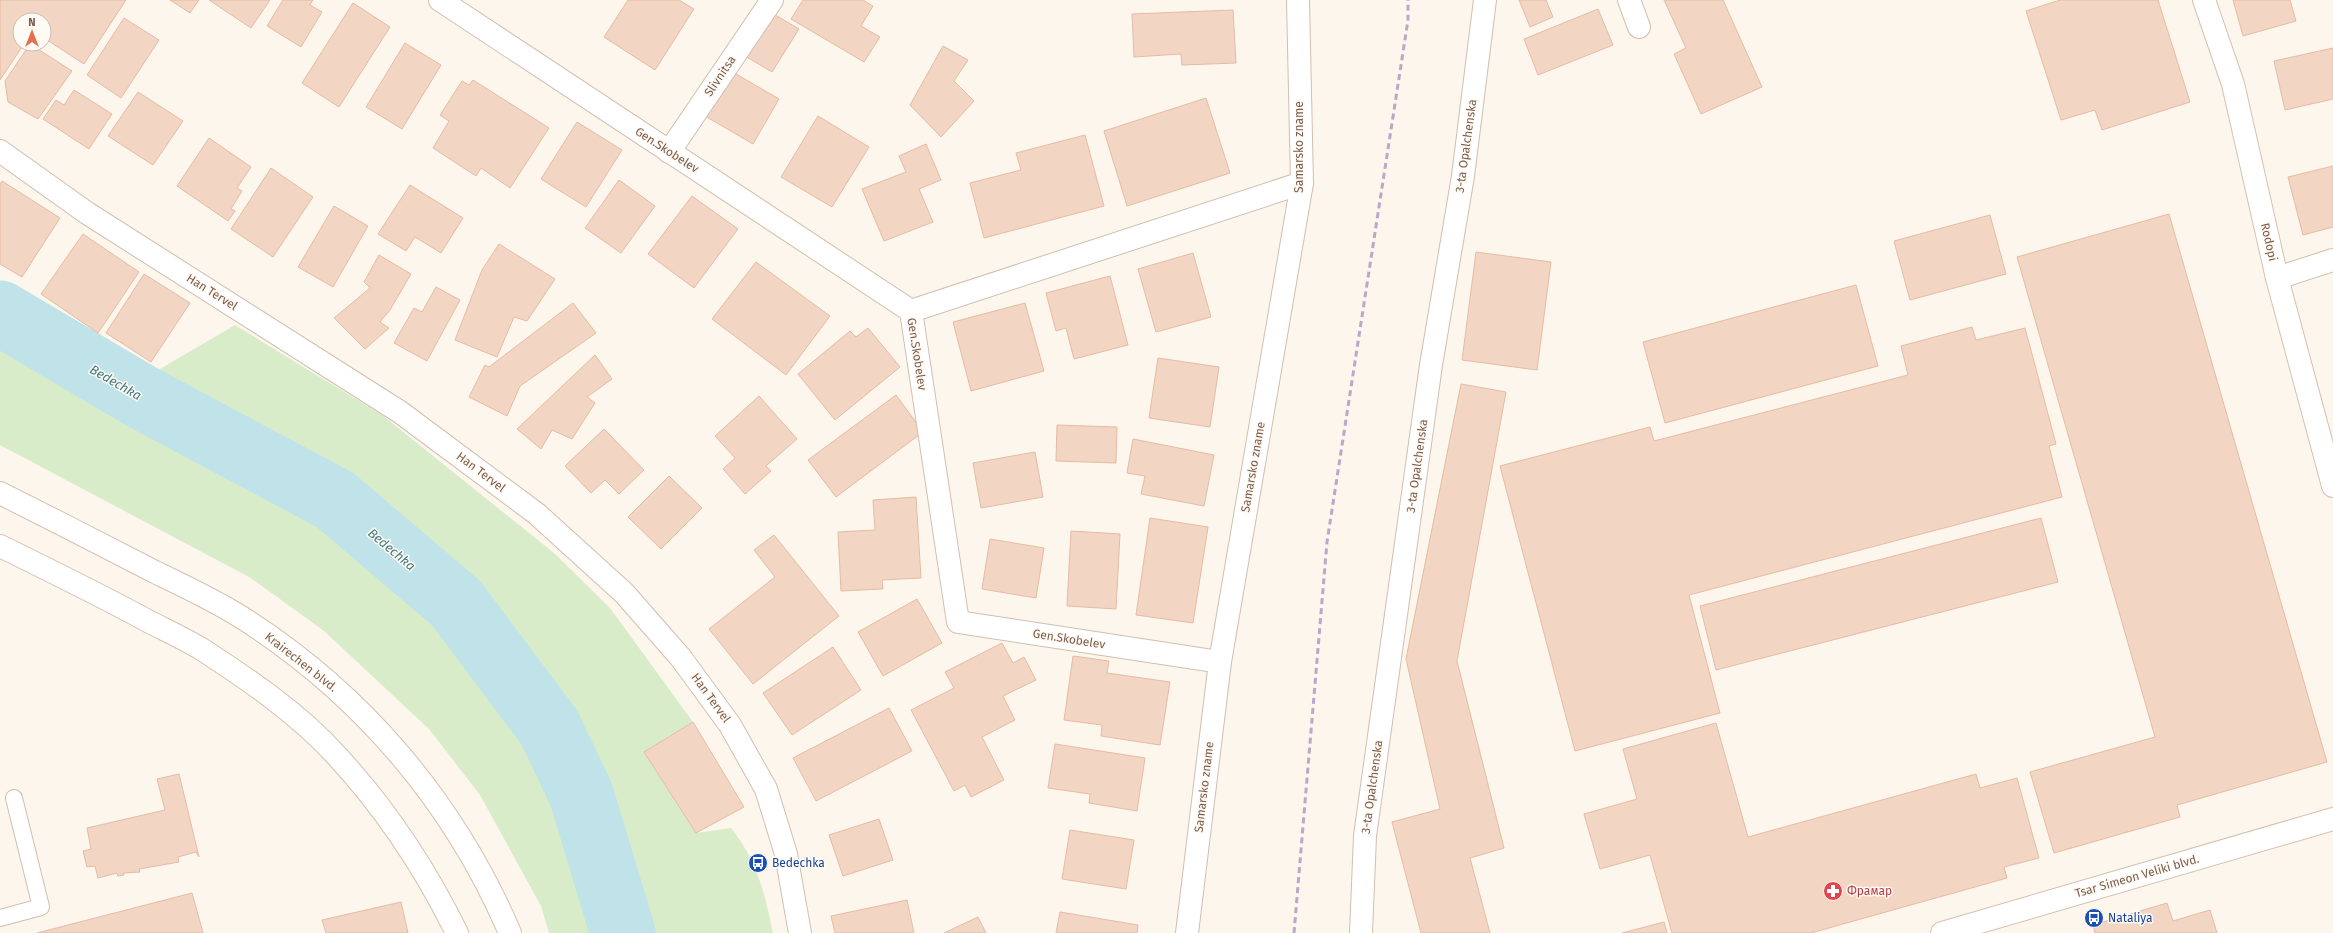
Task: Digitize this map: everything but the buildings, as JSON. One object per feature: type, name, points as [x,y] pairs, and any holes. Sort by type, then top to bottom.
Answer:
[{"type":"street","name":"Gen.Skobelev","points":[[440,0],[911,311],[958,622],[1220,662]]},
{"type":"street","name":"Slivnitsa","points":[[669,152],[772,0]]},
{"type":"street","name":"Samarsko zname","points":[[1187,933],[1220,662],[1302,183],[1298,0]]},
{"type":"street","name":"3-ta Opalchenska","points":[[1361,933],[1365,836],[1431,365],[1463,176],[1485,0]]},
{"type":"street","points":[[1629,0],[1639,28]]},
{"type":"street","name":"Rodopi","points":[[2204,0],[2232,84],[2277,278],[2333,486]]},
{"type":"street","name":"Han Tervel","points":[[0,151],[87,213],[400,412],[536,514],[624,593],[681,658],[721,712],[766,789],[786,854],[800,933]]},
{"type":"street","points":[[911,311],[1302,183]]},
{"type":"street","points":[[2277,278],[2333,260]]},
{"type":"street","name":"Krairechen blvd.","points":[[0,493],[241,617],[315,671],[349,700],[403,756],[426,786],[472,856],[497,903],[510,933]]},
{"type":"street","points":[[0,546],[101,595],[202,649],[257,687],[298,720],[335,754],[381,807],[436,890],[457,933]]},
{"type":"street","name":"Tsar Simeon Veliki blvd.","points":[[1942,933],[2333,819]]},
{"type":"lane","points":[[0,918],[41,908],[14,798]]},
{"type":"green space","points":[[0,283],[148,376],[235,325],[382,415],[554,553],[610,608],[693,722],[644,752],[696,833],[731,828],[740,840],[754,865],[759,878],[773,933],[549,933],[541,906],[480,795],[429,729],[324,631],[251,578],[0,445]]},
{"type":"waterway","name":"Bedechka","points":[[0,313],[142,397],[335,500],[456,603],[549,727],[581,794],[623,933]]},
{"type":"railway","points":[[1294,933],[1327,542],[1408,20],[1408,0]]},
{"type":"place","name":"Bedechka","points":[[758,863]]},
{"type":"place","name":"Фрамар","points":[[1833,891]]},
{"type":"place","name":"Nataliya","points":[[2094,918]]}]
